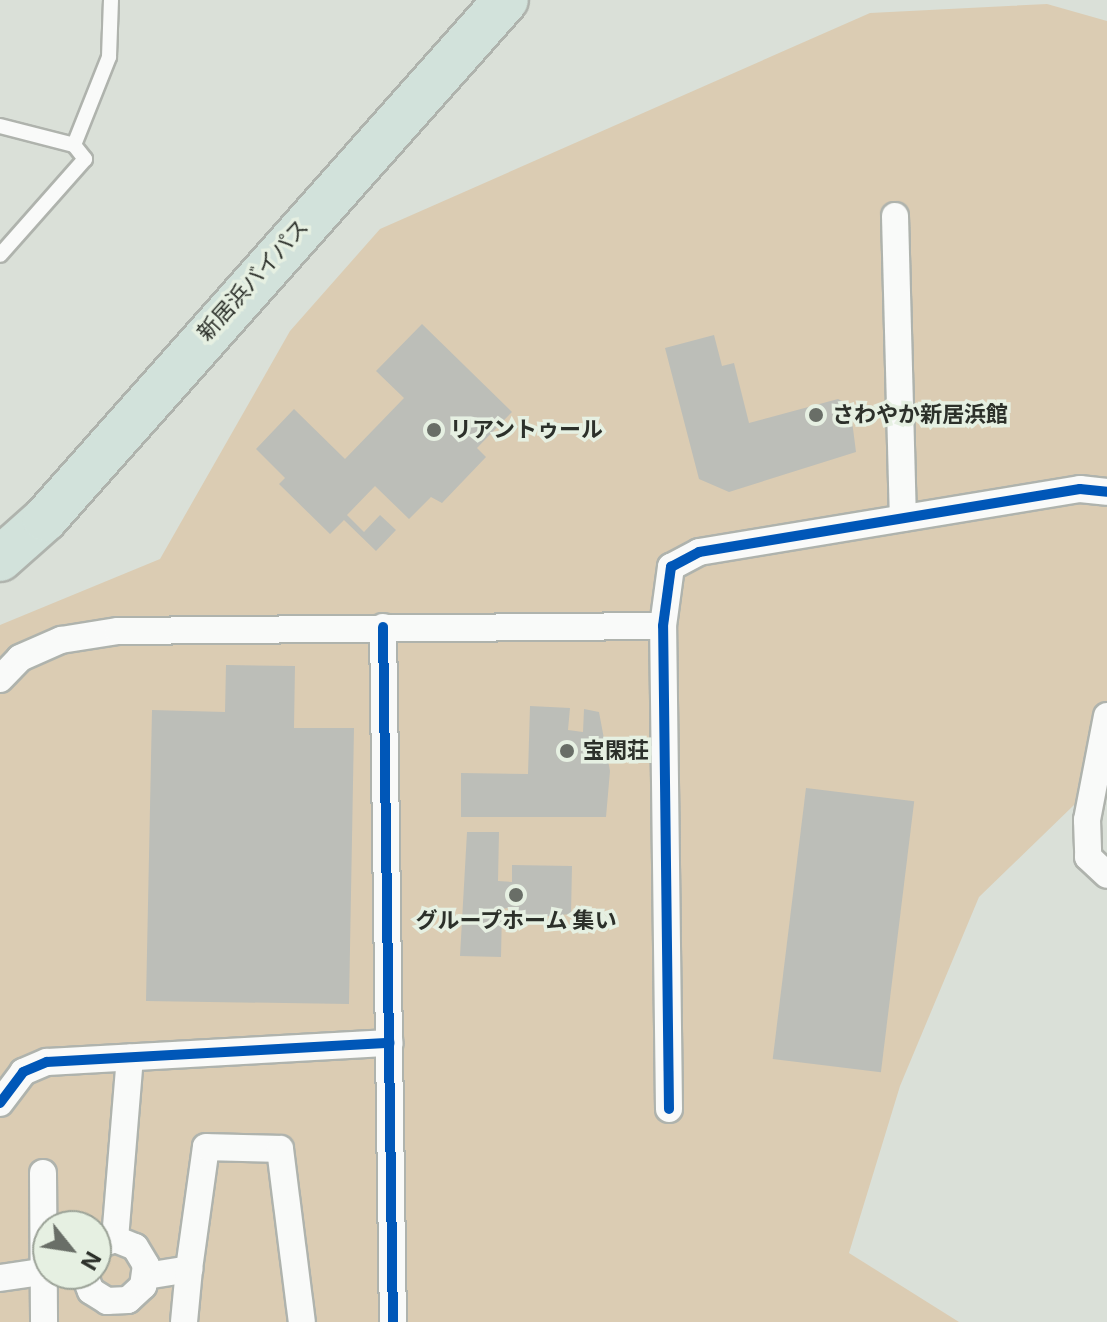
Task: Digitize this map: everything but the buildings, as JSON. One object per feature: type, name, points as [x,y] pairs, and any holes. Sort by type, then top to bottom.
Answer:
[{"type":"highway","name":"新居浜バイパス","points":[[0,559],[45,519],[506,0]]},
{"type":"street","points":[[895,216],[903,518]]},
{"type":"street","points":[[669,1109],[663,626],[671,567],[699,552],[1080,489],[1107,492]]},
{"type":"street","points":[[0,679],[20,658],[61,640],[118,631],[663,626]]},
{"type":"street","points":[[383,627],[393,1322]]},
{"type":"street","points":[[1107,716],[1087,820],[1088,857],[1107,875]]},
{"type":"street","points":[[0,1103],[23,1072],[47,1062],[389,1043]]},
{"type":"street","points":[[110,1210],[130,1058]]},
{"type":"street","points":[[184,1322],[206,1147],[280,1149],[302,1322]]},
{"type":"street","points":[[43,1173],[45,1210]]},
{"type":"street","points":[[112,1244],[142,1255],[146,1276]]},
{"type":"street","points":[[91,1290],[107,1312],[128,1300],[146,1276],[189,1269]]},
{"type":"street","points":[[0,1278],[32,1273]]},
{"type":"street","points":[[44,1322],[46,1290]]},
{"type":"lane","points":[[74,145],[109,57],[111,0]]},
{"type":"lane","points":[[0,126],[74,145],[85,159],[0,255]]},
{"type":"shaded area","points":[[1047,4],[1107,21],[1107,773],[979,897],[900,1086],[849,1253],[959,1322],[0,1322],[0,625],[160,559],[290,331],[380,229],[870,13]]},
{"type":"cycle path","points":[[669,1109],[663,626],[671,567],[699,552],[1080,489],[1107,492]]},
{"type":"cycle path","points":[[383,627],[393,1322]]},
{"type":"cycle path","points":[[0,1103],[23,1072],[47,1062],[389,1043]]},
{"type":"place","name":"さわやか新居浜館","points":[[816,415]]},
{"type":"place","name":"リアントゥール","points":[[434,430]]},
{"type":"place","name":"宝閑荘","points":[[567,751]]},
{"type":"place","name":"グループホーム 集い","points":[[516,895]]}]
